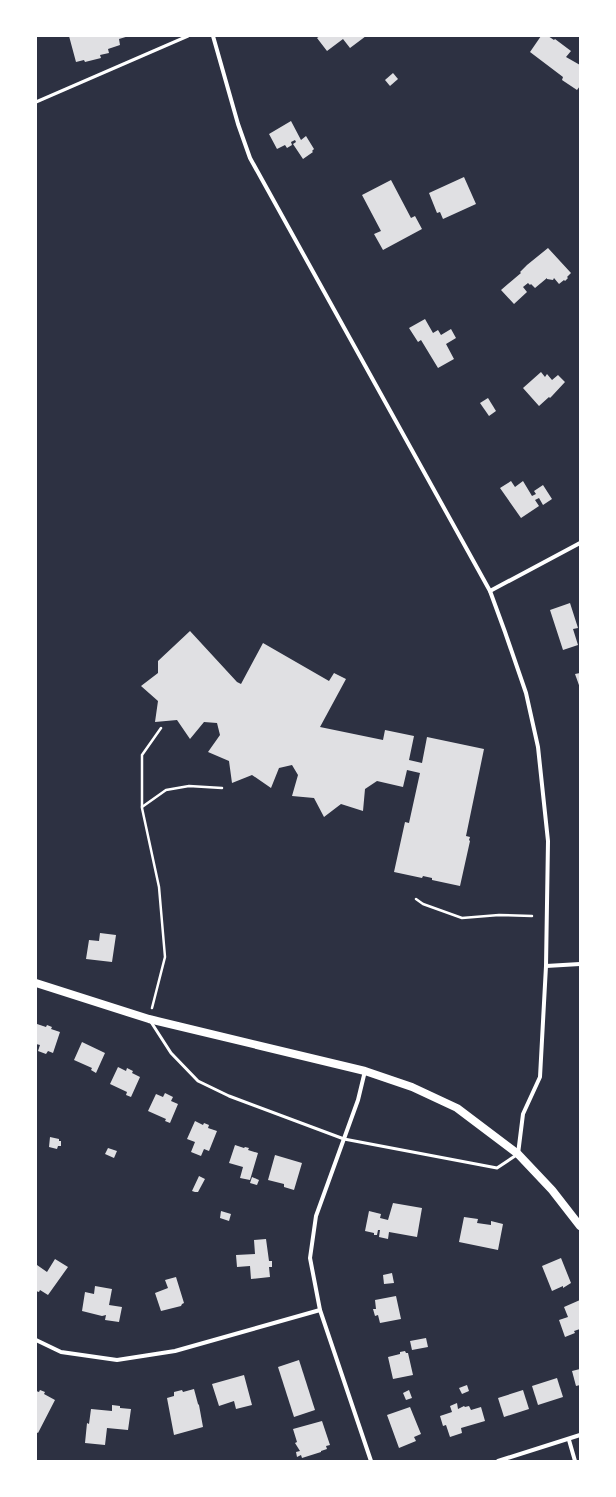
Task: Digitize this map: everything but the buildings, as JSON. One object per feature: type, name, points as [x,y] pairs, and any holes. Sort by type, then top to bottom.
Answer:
[{"type":"main road","points":[[36,983],[149,1019],[365,1072],[412,1087],[457,1108],[518,1154],[552,1190],[580,1226]]},
{"type":"street","points":[[213,36],[238,124],[250,158],[490,591],[506,632],[526,693],[538,747],[548,841],[546,966],[540,1077],[523,1114],[518,1154]]},
{"type":"street","points":[[490,591],[580,543]]},
{"type":"street","points":[[546,966],[580,964]]},
{"type":"street","points":[[365,1072],[358,1100],[316,1216],[310,1258],[320,1310],[371,1461]]},
{"type":"street","points":[[36,1340],[61,1352],[117,1360],[175,1351],[320,1310]]},
{"type":"street","points":[[498,1461],[580,1436]]},
{"type":"street","points":[[569,1440],[575,1461]]},
{"type":"lane","points":[[36,102],[188,36]]},
{"type":"lane","points":[[149,1019],[171,1053],[198,1081],[229,1096],[344,1139],[497,1168],[518,1154]]},
{"type":"path","points":[[149,1019],[165,957],[159,887],[142,808],[142,755],[161,728]]},
{"type":"path","points":[[142,808],[166,790],[189,786],[222,788]]},
{"type":"path","points":[[416,899],[423,904],[462,918],[499,915],[532,916]]}]
